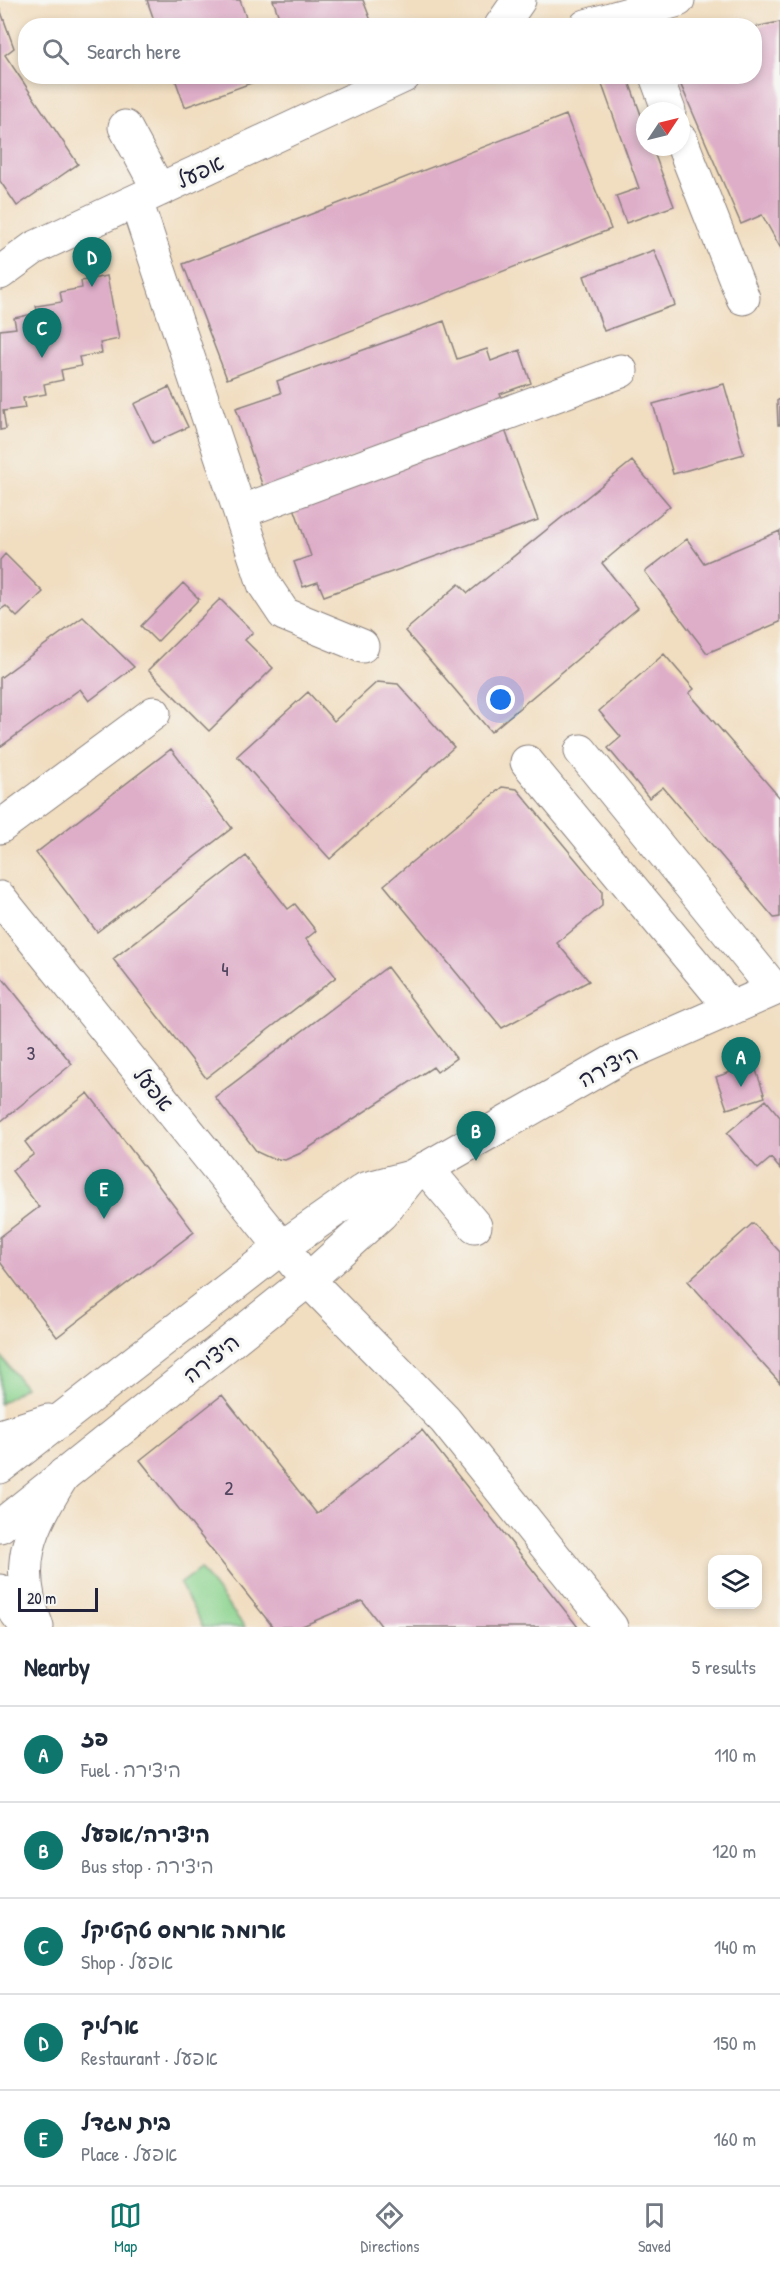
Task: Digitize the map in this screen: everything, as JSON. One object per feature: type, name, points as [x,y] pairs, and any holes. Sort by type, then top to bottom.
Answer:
[{"type":"street","points":[[507,18],[519,0]]},
{"type":"street","points":[[635,18],[668,1]]},
{"type":"street","name":"אפעל","points":[[0,273],[34,248],[387,84]]},
{"type":"street","points":[[659,84],[666,102]]},
{"type":"street","points":[[125,127],[240,512],[264,584],[284,614],[362,646]]},
{"type":"street","points":[[687,156],[743,298]]},
{"type":"street","points":[[240,512],[621,371]]},
{"type":"street","points":[[0,827],[154,713]]},
{"type":"street","points":[[581,751],[777,988]]},
{"type":"street","points":[[527,762],[731,1008]]},
{"type":"street","name":"אפעל","points":[[0,898],[281,1248],[366,1341],[445,1420],[611,1627]]},
{"type":"street","name":"היצירה","points":[[0,1467],[281,1248],[365,1189],[419,1172],[623,1056],[777,988]]},
{"type":"street","points":[[419,1172],[475,1226]]},
{"type":"street","name":"היצירה","points":[[0,1526],[308,1280],[381,1214],[419,1172]]},
{"type":"street","points":[[254,1324],[274,1314],[300,1313],[344,1329],[366,1341]]},
{"type":"street","points":[[0,1436],[70,1414]]},
{"type":"street","points":[[37,1627],[24,1581],[26,1559],[32,1531],[64,1474]]},
{"type":"street","points":[[0,1591],[27,1627]]},
{"type":"green space","points":[[0,1355],[25,1387],[0,1404]]},
{"type":"green space","points":[[200,1569],[245,1627],[203,1627],[180,1584]]},
{"type":"building","points":[[147,0],[240,0],[246,18],[153,18]]},
{"type":"building","points":[[273,0],[363,0],[370,18],[279,18]]},
{"type":"building","points":[[0,9],[14,48],[5,55],[18,74],[18,84],[24,84],[78,164],[17,206],[0,181]]},
{"type":"building","points":[[780,22],[780,247],[762,215],[741,224],[680,84],[762,84],[762,25]]},
{"type":"building","points":[[177,84],[249,84],[185,107]]},
{"type":"building","points":[[602,84],[630,84],[636,102],[636,156],[655,156],[674,206],[626,223],[616,196],[639,188]]},
{"type":"building","points":[[566,115],[611,229],[227,379],[183,264]]},
{"type":"building","points":[[654,250],[675,305],[604,331],[584,276]]},
{"type":"building","points":[[107,276],[119,339],[100,343],[102,353],[79,357],[81,366],[61,370],[63,380],[44,384],[46,394],[23,398],[25,408],[3,411],[6,429],[0,430],[0,330],[16,328],[14,318],[38,313],[36,306],[62,302],[60,292],[82,288],[81,281]]},
{"type":"building","points":[[444,321],[457,359],[487,349],[491,361],[520,350],[531,383],[500,394],[503,401],[264,490],[236,408],[281,393],[277,381]]},
{"type":"building","points":[[724,384],[744,454],[673,474],[653,404]]},
{"type":"building","points":[[169,387],[188,427],[153,443],[134,404]]},
{"type":"building","points":[[780,399],[780,425],[778,425],[777,401]]},
{"type":"building","points":[[504,427],[538,520],[324,596],[318,582],[303,587],[294,562],[311,556],[292,502]]},
{"type":"building","points":[[632,461],[670,506],[602,563],[638,608],[491,732],[405,631],[459,584],[468,593]]},
{"type":"building","points":[[780,531],[780,622],[707,653],[645,572],[687,539],[704,563]]},
{"type":"building","points":[[5,554],[43,592],[17,617],[6,606],[0,610],[0,560]]},
{"type":"building","points":[[183,583],[199,599],[157,642],[141,626]]},
{"type":"building","points":[[220,599],[253,632],[245,640],[273,668],[209,731],[148,670]]},
{"type":"building","points":[[83,617],[134,667],[89,701],[80,689],[0,747],[0,678]]},
{"type":"building","points":[[664,654],[694,689],[689,693],[780,798],[780,917],[774,918],[663,787],[649,798],[608,748],[621,737],[599,711]]},
{"type":"building","points":[[377,682],[398,684],[454,747],[330,859],[237,756],[308,692],[334,721]]},
{"type":"building","points":[[171,749],[232,828],[97,932],[36,853]]},
{"type":"building","points":[[502,787],[517,789],[602,891],[602,906],[557,943],[589,981],[502,1028],[384,885]]},
{"type":"building","points":[[246,856],[288,909],[295,904],[316,931],[306,939],[336,977],[206,1078],[113,959]]},
{"type":"building","points":[[387,967],[456,1058],[437,1072],[433,1067],[301,1153],[285,1160],[270,1158],[257,1152],[215,1097]]},
{"type":"building","points":[[0,975],[72,1064],[0,1122]]},
{"type":"building","points":[[754,1064],[765,1097],[727,1109],[716,1077]]},
{"type":"building","points":[[88,1093],[194,1232],[57,1337],[0,1262],[0,1237],[39,1207],[12,1171],[34,1154],[25,1142]]},
{"type":"building","points":[[766,1100],[780,1117],[780,1169],[771,1158],[758,1169],[727,1133]]},
{"type":"building","points":[[753,1223],[780,1252],[780,1383],[688,1281]]},
{"type":"building","points":[[222,1395],[317,1514],[422,1430],[578,1627],[382,1627],[362,1601],[300,1627],[273,1627],[140,1460]]},
{"type":"place","name":"ארליך","points":[[92,287]]},
{"type":"place","name":"ארומה ארמס טקטיקל","points":[[42,358]]},
{"type":"place","name":"פז","points":[[741,1087]]},
{"type":"place","name":"היצירה/אפעל","points":[[476,1161]]},
{"type":"place","name":"בית מגדל","points":[[104,1219]]}]
